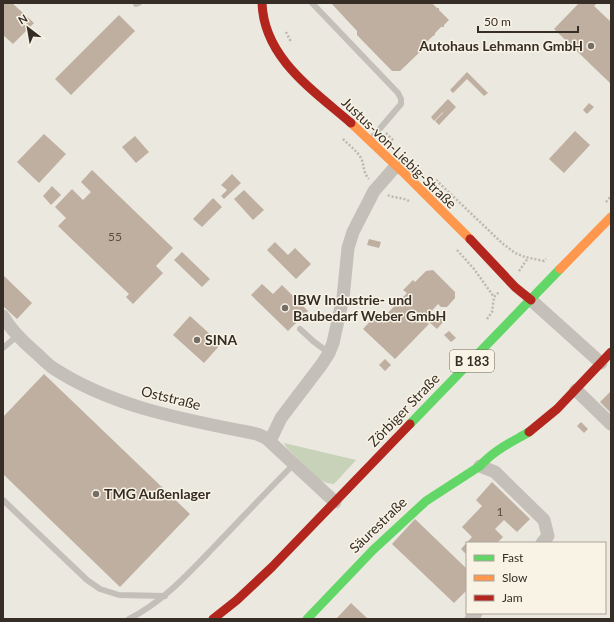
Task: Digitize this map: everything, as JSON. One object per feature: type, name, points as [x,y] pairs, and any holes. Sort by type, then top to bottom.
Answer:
[{"type":"street","name":"Justus-von-Liebig-Straße","points":[[262,3],[263,16],[271,41],[281,57],[336,112],[370,140],[515,287],[531,300]]},
{"type":"street","points":[[270,441],[281,418],[322,364],[329,352],[333,343],[343,298],[348,248],[368,202],[377,187],[396,166]]},
{"type":"street","name":"Zörbiger Straße","points":[[214,619],[254,584],[335,502],[611,217]]},
{"type":"street","points":[[531,300],[601,363]]},
{"type":"street","name":"Oststraße","points":[[3,316],[17,336],[52,367],[71,379],[113,398],[146,410],[257,434],[270,441],[335,502]]},
{"type":"street","name":"Säurestraße","points":[[307,619],[373,550],[426,501],[480,466],[486,458],[504,445],[521,438],[538,426],[576,390],[611,352]]},
{"type":"street","points":[[576,390],[611,424]]},
{"type":"street","points":[[480,466],[495,472],[544,520],[548,536],[543,542]]},
{"type":"lane","points":[[312,3],[398,93],[401,99],[401,104],[370,140]]},
{"type":"lane","points":[[300,329],[313,341],[329,352]]},
{"type":"lane","points":[[3,348],[17,336]]},
{"type":"lane","points":[[130,619],[154,605],[165,596],[294,464]]},
{"type":"lane","points":[[3,500],[87,580],[100,589],[119,595],[165,596]]},
{"type":"path","points":[[282,26],[294,48]]},
{"type":"path","points":[[381,128],[398,144]]},
{"type":"path","points":[[433,177],[502,243],[516,253],[525,257],[544,261]]},
{"type":"path","points":[[377,187],[391,197],[400,197],[408,200],[412,204]]},
{"type":"path","points":[[454,247],[474,269],[494,297]]},
{"type":"green space","points":[[284,443],[356,460],[334,484],[327,483],[320,480],[287,448]]},
{"type":"building","points":[[3,3],[12,3],[34,23],[13,44],[3,35]]},
{"type":"building","points":[[331,3],[432,3],[439,8],[439,10],[449,20],[444,27],[441,27],[435,35],[422,46],[422,50],[400,71],[392,71],[357,35],[357,31]]},
{"type":"building","name":"Autohaus Lehmann GmbH","points":[[579,3],[597,3],[594,6],[611,22],[611,84],[554,29]]},
{"type":"building","points":[[119,15],[135,31],[71,95],[55,79]]},
{"type":"building","points":[[467,72],[488,93],[484,96],[467,79],[453,93],[450,90]]},
{"type":"building","points":[[448,99],[456,107],[439,125],[435,121],[443,112],[434,121],[431,117]]},
{"type":"building","points":[[589,103],[594,107],[587,114],[583,110]]},
{"type":"building","points":[[575,131],[590,145],[564,173],[549,159]]},
{"type":"building","points":[[44,134],[66,154],[39,183],[17,162]]},
{"type":"building","points":[[135,136],[149,152],[136,163],[122,147]]},
{"type":"building","points":[[92,170],[173,248],[156,266],[163,273],[133,304],[126,297],[129,294],[58,226],[66,218],[55,207],[72,189],[83,200],[91,192],[81,182]]},
{"type":"building","points":[[232,174],[241,183],[224,199],[221,196],[227,190],[221,185]]},
{"type":"building","points":[[52,186],[61,195],[51,205],[43,196]]},
{"type":"building","points":[[244,190],[264,210],[253,220],[234,199]]},
{"type":"building","points":[[213,198],[222,207],[202,227],[193,219]]},
{"type":"building","points":[[369,239],[381,242],[379,248],[367,245]]},
{"type":"building","points":[[275,242],[288,255],[295,248],[311,264],[296,279],[267,250]]},
{"type":"building","points":[[182,252],[210,279],[202,287],[174,260]]},
{"type":"building","points":[[433,270],[455,292],[455,298],[447,307],[441,307],[438,304],[429,314],[426,316],[424,314],[422,316],[429,324],[395,359],[363,329],[378,313],[383,318],[407,293],[403,290],[413,280],[415,282],[426,271]]},
{"type":"building","points":[[3,275],[32,303],[17,319],[3,306]]},
{"type":"building","name":"IBW Industrie- und Baubedarf Weber GmbH","points":[[262,284],[273,294],[282,285],[308,311],[288,331],[251,295]]},
{"type":"building","points":[[436,314],[444,321],[437,329],[429,322]]},
{"type":"building","name":"SINA","points":[[190,316],[221,344],[204,363],[173,335]]},
{"type":"building","points":[[449,331],[456,338],[451,342],[444,335]]},
{"type":"building","points":[[385,359],[391,365],[385,371],[379,365]]},
{"type":"building","name":"TMG Außenlager","points":[[44,374],[190,514],[120,587],[3,474],[3,417]]},
{"type":"building","points":[[611,391],[611,413],[600,402]]},
{"type":"building","points":[[581,422],[588,429],[584,433],[577,426]]},
{"type":"building","points":[[492,482],[530,519],[517,532],[504,520],[495,529],[503,537],[498,542],[467,542],[472,537],[462,527],[482,506],[476,500]]},
{"type":"building","points":[[415,519],[466,568],[466,591],[454,603],[392,544]]},
{"type":"building","points":[[466,544],[466,554],[461,549]]},
{"type":"building","points":[[351,603],[368,619],[336,619]]},
{"type":"traffic: fast","points":[[410,424],[560,269]]},
{"type":"traffic: fast","points":[[307,619],[373,550],[426,501],[480,466],[497,451],[529,432]]},
{"type":"traffic: slow","points":[[351,123],[470,239]]},
{"type":"traffic: slow","points":[[560,269],[611,217]]},
{"type":"traffic: jam","points":[[262,3],[265,23],[271,40],[281,56],[307,85],[351,123]]},
{"type":"traffic: jam","points":[[470,239],[515,287],[531,300]]},
{"type":"traffic: jam","points":[[529,432],[557,409],[611,352]]},
{"type":"traffic: jam","points":[[213,619],[237,600],[272,567],[410,424]]},
{"type":"place","name":"Autohaus Lehmann GmbH","points":[[591,46]]},
{"type":"place","name":"IBW Industrie- und Baubedarf Weber GmbH","points":[[285,308]]},
{"type":"place","name":"SINA","points":[[197,340]]},
{"type":"place","name":"TMG Außenlager","points":[[96,494]]}]
